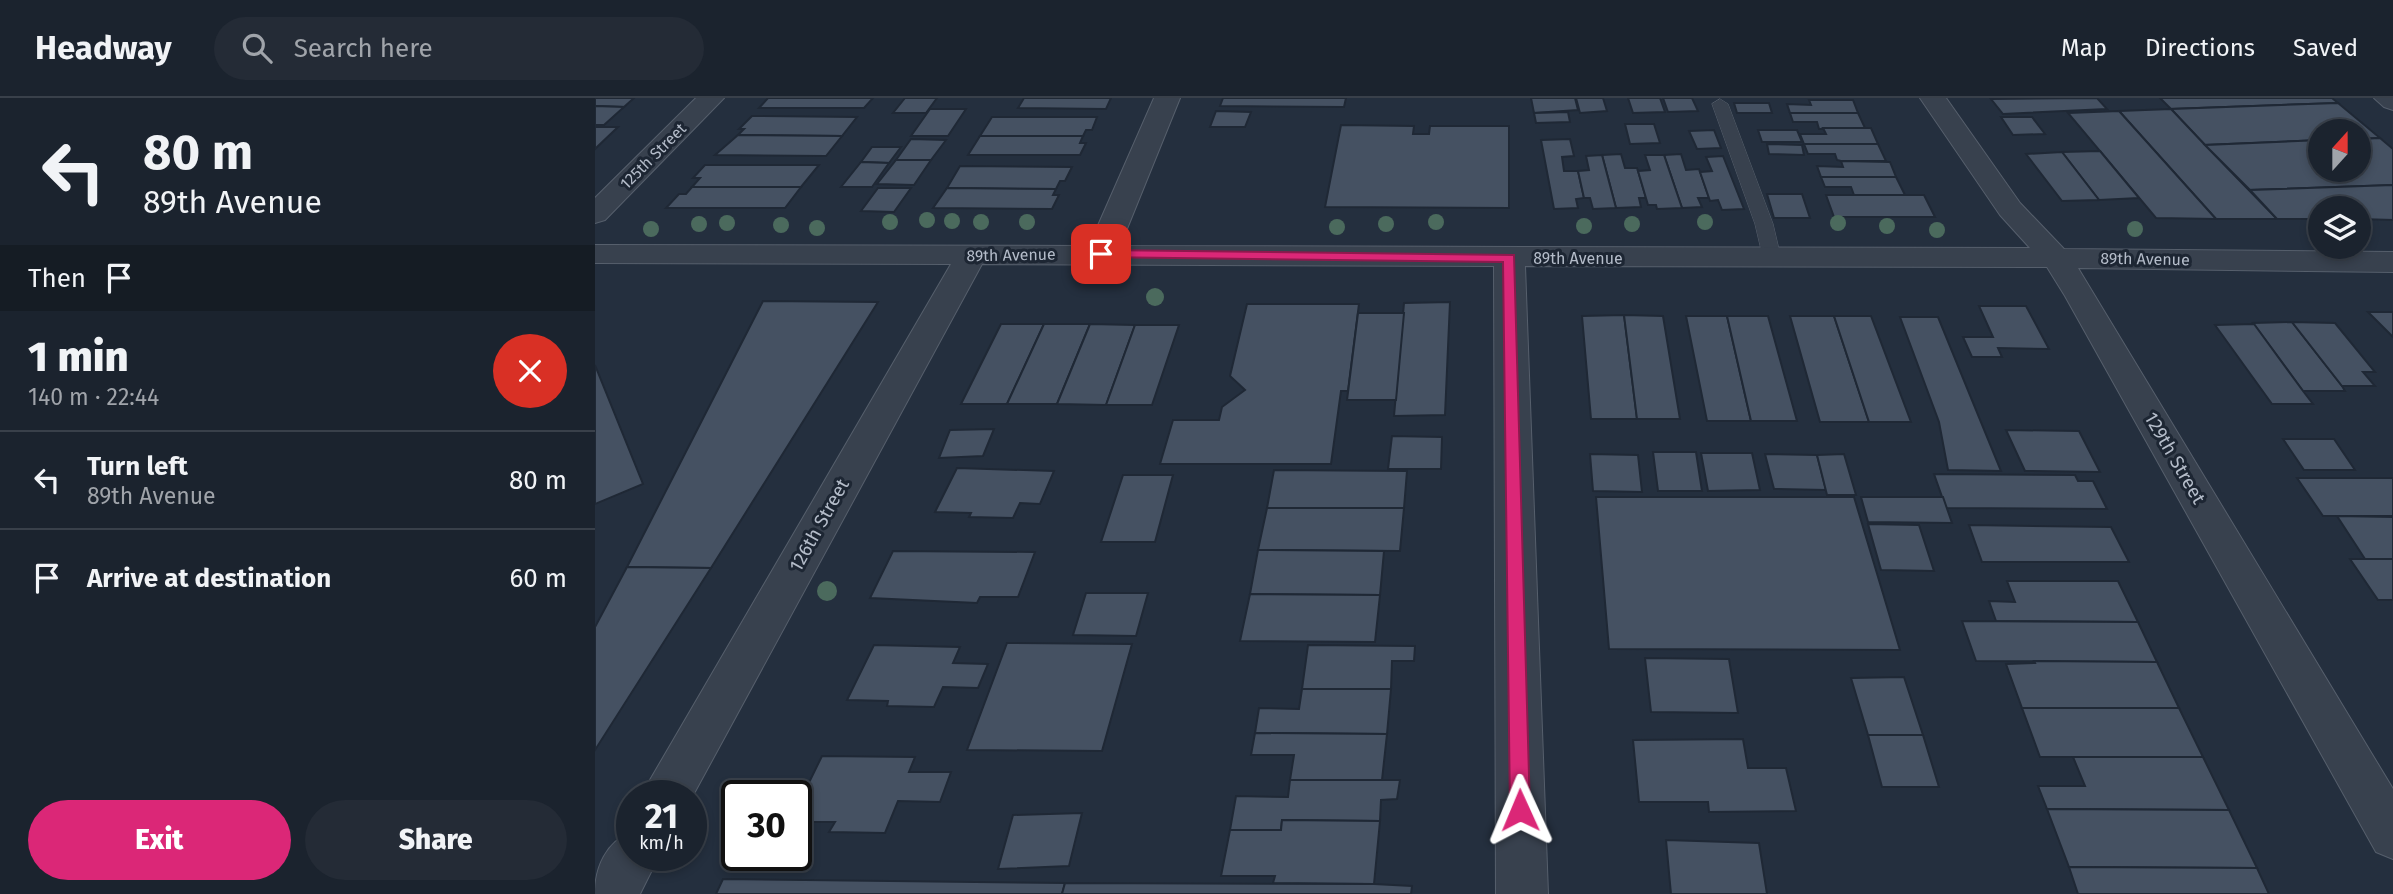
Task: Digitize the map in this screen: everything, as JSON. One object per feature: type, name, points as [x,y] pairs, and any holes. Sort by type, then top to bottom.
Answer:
[{"type":"street","name":"125th Street","points":[[595,214],[711,98]]},
{"type":"street","points":[[1101,254],[1167,98]]},
{"type":"street","name":"129th Street","points":[[1933,98],[2010,209],[2056,258],[2095,319],[2393,835]]},
{"type":"street","points":[[2388,98],[2393,102]]},
{"type":"street","name":"89th Avenue","points":[[595,254],[2056,258],[2393,262]]},
{"type":"street","name":"126th Street","points":[[676,780],[940,308],[972,256]]},
{"type":"street","points":[[1509,258],[1522,894]]},
{"type":"street","points":[[612,894],[625,871]]},
{"type":"lane","points":[[1720,104],[1764,224],[1773,258]]},
{"type":"building","points":[[595,98],[634,98],[624,107],[595,106]]},
{"type":"building","points":[[768,98],[873,98],[864,108],[759,108]]},
{"type":"building","points":[[905,98],[937,98],[926,113],[893,113]]},
{"type":"building","points":[[1024,98],[1111,98],[1106,109],[1018,108]]},
{"type":"building","points":[[1223,98],[1346,98],[1344,107],[1220,106]]},
{"type":"building","points":[[1531,98],[1575,98],[1578,110],[1534,113]]},
{"type":"building","points":[[1576,98],[1603,98],[1607,111],[1580,113]]},
{"type":"building","points":[[1628,98],[1660,98],[1665,112],[1633,113]]},
{"type":"building","points":[[1663,98],[1692,98],[1698,111],[1668,112]]},
{"type":"building","points":[[2097,98],[2107,109],[2003,114],[1991,99]]},
{"type":"building","points":[[2160,98],[2332,98],[2338,103],[2171,109]]},
{"type":"building","points":[[1809,100],[1853,100],[1858,113],[1790,113],[1787,104],[1811,105]]},
{"type":"building","points":[[1734,103],[1769,103],[1772,113],[1737,113]]},
{"type":"building","points":[[2338,103],[2357,119],[2308,119],[2308,141],[2205,145],[2171,109]]},
{"type":"building","points":[[595,106],[624,107],[604,125],[595,125]]},
{"type":"building","points":[[930,109],[966,109],[948,136],[911,136]]},
{"type":"building","points":[[2171,109],[2277,219],[2216,219],[2119,111]]},
{"type":"building","points":[[1216,111],[1251,112],[1245,127],[1210,127]]},
{"type":"building","points":[[2119,111],[2216,219],[2156,218],[2068,113]]},
{"type":"building","points":[[1568,112],[1570,122],[1536,123],[1534,113]]},
{"type":"building","points":[[1790,113],[1858,113],[1865,128],[1819,129],[1817,122],[1793,122]]},
{"type":"building","points":[[752,116],[857,117],[842,136],[738,135],[744,129],[739,129]]},
{"type":"building","points":[[992,117],[1097,117],[1092,130],[1086,130],[1083,136],[980,136]]},
{"type":"building","points":[[2001,117],[2032,117],[2045,134],[2013,135]]},
{"type":"building","points":[[1625,124],[1654,124],[1660,143],[1630,144]]},
{"type":"building","points":[[1341,125],[1414,126],[1413,134],[1429,134],[1430,126],[1509,126],[1509,208],[1325,207]]},
{"type":"building","points":[[595,127],[618,127],[595,149]]},
{"type":"building","points":[[1823,128],[1871,128],[1878,144],[1804,144],[1800,134],[1826,134]]},
{"type":"building","points":[[1714,130],[1721,148],[1697,149],[1689,131]]},
{"type":"building","points":[[1758,130],[1797,130],[1802,142],[1762,142]]},
{"type":"building","points":[[2371,130],[2380,138],[2371,138]]},
{"type":"building","points":[[738,135],[842,136],[826,156],[715,155]]},
{"type":"building","points":[[980,136],[1083,136],[1080,143],[1086,143],[1080,155],[968,155]]},
{"type":"building","points":[[2371,138],[2380,138],[2393,149],[2393,185],[2250,190],[2205,145],[2308,141],[2308,182],[2371,182]]},
{"type":"building","points":[[911,139],[946,140],[931,160],[896,160]]},
{"type":"building","points":[[1570,139],[1574,156],[1562,157],[1564,171],[1578,171],[1584,198],[1576,199],[1578,208],[1554,209],[1541,140]]},
{"type":"building","points":[[1767,144],[1802,145],[1804,155],[1769,154]]},
{"type":"building","points":[[1804,144],[1878,144],[1886,161],[1841,161],[1837,160],[1835,154],[1808,154]]},
{"type":"building","points":[[872,147],[901,147],[889,163],[861,162]]},
{"type":"building","points":[[2100,151],[2139,198],[2099,200],[2062,152]]},
{"type":"building","points":[[2062,152],[2099,200],[2062,201],[2026,154]]},
{"type":"building","points":[[1621,154],[1625,168],[1637,168],[1646,198],[1639,198],[1641,207],[1616,208],[1602,155]]},
{"type":"building","points":[[1681,154],[1686,170],[1699,169],[1709,198],[1698,198],[1702,207],[1682,208],[1664,155]]},
{"type":"building","points":[[1602,155],[1616,208],[1593,209],[1590,198],[1584,198],[1578,171],[1589,170],[1586,156]]},
{"type":"building","points":[[1645,155],[1664,155],[1682,208],[1657,209],[1656,205],[1648,205],[1638,171],[1650,170]]},
{"type":"building","points":[[1723,156],[1744,209],[1722,210],[1718,200],[1710,201],[1700,172],[1712,171],[1706,157]]},
{"type":"building","points":[[896,160],[931,160],[914,185],[877,184]]},
{"type":"building","points":[[1841,161],[1890,162],[1896,177],[1821,177],[1817,166],[1843,167]]},
{"type":"building","points":[[861,162],[889,163],[872,187],[841,187]]},
{"type":"building","points":[[705,165],[819,165],[801,187],[692,187],[700,178],[693,178]]},
{"type":"building","points":[[960,166],[1072,167],[1065,181],[1060,181],[1056,189],[947,188]]},
{"type":"building","points":[[1821,177],[1896,177],[1905,195],[1854,195],[1851,187],[1825,187]]},
{"type":"building","points":[[2393,185],[2393,220],[2371,219],[2371,196],[2308,196],[2308,219],[2277,219],[2250,190]]},
{"type":"building","points":[[692,187],[801,187],[785,208],[666,208],[679,194],[686,194]]},
{"type":"building","points":[[878,188],[911,188],[894,212],[861,211]]},
{"type":"building","points":[[947,188],[1056,189],[1053,195],[1059,195],[1052,209],[933,208]]},
{"type":"building","points":[[1767,194],[1802,194],[1810,218],[1774,218]]},
{"type":"building","points":[[1826,195],[1924,195],[1935,217],[1834,217]]},
{"type":"building","points":[[763,301],[878,302],[711,568],[627,567]]},
{"type":"building","points":[[1450,302],[1445,415],[1394,416],[1404,303]]},
{"type":"building","points":[[1247,304],[1359,304],[1348,391],[1341,391],[1331,464],[1160,464],[1173,420],[1219,420],[1222,407],[1245,390],[1230,376]]},
{"type":"building","points":[[1979,306],[2026,306],[2049,349],[1998,348],[2002,357],[1972,357],[1963,337],[1993,337]]},
{"type":"building","points":[[2368,312],[2393,312],[2393,337]]},
{"type":"building","points":[[1358,313],[1404,313],[1396,400],[1347,400]]},
{"type":"building","points":[[1624,315],[1637,419],[1591,419],[1582,316]]},
{"type":"building","points":[[1624,315],[1663,316],[1680,419],[1637,419]]},
{"type":"building","points":[[1686,316],[1727,316],[1751,421],[1707,421]]},
{"type":"building","points":[[1727,316],[1768,316],[1797,421],[1751,421]]},
{"type":"building","points":[[1790,316],[1834,316],[1869,422],[1820,422]]},
{"type":"building","points":[[1834,316],[1871,316],[1911,422],[1869,422]]},
{"type":"building","points":[[1900,317],[1938,317],[2001,471],[1948,470],[1939,422]]},
{"type":"building","points":[[2292,322],[2345,391],[2303,391],[2253,323]]},
{"type":"building","points":[[2292,322],[2335,323],[2375,372],[2363,372],[2375,386],[2342,386]]},
{"type":"building","points":[[1001,324],[1044,324],[1007,404],[961,404]]},
{"type":"building","points":[[1044,324],[1090,324],[1057,404],[1007,404]]},
{"type":"building","points":[[1090,324],[1135,325],[1106,405],[1057,404]]},
{"type":"building","points":[[2254,324],[2313,404],[2272,404],[2215,325]]},
{"type":"building","points":[[1135,325],[1179,325],[1152,405],[1106,405]]},
{"type":"building","points":[[595,365],[643,484],[595,504]]},
{"type":"building","points":[[994,429],[983,456],[939,458],[950,430]]},
{"type":"building","points":[[2006,430],[2079,431],[2100,472],[2025,471]]},
{"type":"building","points":[[1392,436],[1442,437],[1441,469],[1388,469]]},
{"type":"building","points":[[2283,439],[2334,439],[2355,470],[2304,470]]},
{"type":"building","points":[[1653,452],[1696,452],[1702,491],[1658,491]]},
{"type":"building","points":[[1701,453],[1752,453],[1760,490],[1708,491]]},
{"type":"building","points":[[1590,454],[1638,455],[1642,492],[1593,491]]},
{"type":"building","points":[[1765,454],[1817,455],[1826,490],[1774,489]]},
{"type":"building","points":[[1844,454],[1856,495],[1827,495],[1817,455]]},
{"type":"building","points":[[957,468],[1054,471],[1040,504],[1020,503],[1013,518],[969,517],[971,513],[935,512]]},
{"type":"building","points":[[1274,470],[1407,471],[1404,508],[1267,508]]},
{"type":"building","points":[[1934,474],[2075,475],[2078,481],[2093,481],[2107,509],[1946,508]]},
{"type":"building","points":[[1123,475],[1173,475],[1155,542],[1101,542]]},
{"type":"building","points":[[2297,478],[2393,478],[2393,516],[2323,516]]},
{"type":"building","points":[[1596,497],[1854,497],[1900,650],[1609,649]]},
{"type":"building","points":[[1861,497],[1943,497],[1952,523],[1868,522]]},
{"type":"building","points":[[1267,508],[1404,508],[1400,551],[1258,550]]},
{"type":"building","points":[[2337,516],[2393,517],[2393,559],[2365,559]]},
{"type":"building","points":[[1868,524],[1919,525],[1934,571],[1881,570]]},
{"type":"building","points":[[1969,525],[2111,527],[2129,562],[1982,562]]},
{"type":"building","points":[[1258,550],[1384,551],[1380,595],[1250,594]]},
{"type":"building","points":[[893,551],[1035,552],[1018,597],[980,597],[977,603],[870,598]]},
{"type":"building","points":[[2350,559],[2393,559],[2393,600],[2378,600]]},
{"type":"building","points":[[627,567],[711,568],[595,750],[595,627]]},
{"type":"building","points":[[2007,581],[2118,581],[2138,622],[1996,621],[1989,601],[2015,602]]},
{"type":"building","points":[[1086,593],[1148,593],[1136,636],[1073,635]]},
{"type":"building","points":[[1250,594],[1380,595],[1375,642],[1240,641]]},
{"type":"building","points":[[1962,621],[2138,622],[2157,662],[1976,661]]},
{"type":"building","points":[[1007,643],[1132,644],[1102,751],[967,750]]},
{"type":"building","points":[[874,645],[960,647],[953,663],[988,664],[978,688],[943,687],[934,707],[887,706],[888,701],[847,700]]},
{"type":"building","points":[[1308,645],[1415,646],[1414,661],[1392,661],[1391,689],[1302,689]]},
{"type":"building","points":[[1645,658],[1729,659],[1738,713],[1651,712]]},
{"type":"building","points":[[2034,661],[2157,662],[2179,708],[2022,708],[2006,664],[2035,663]]},
{"type":"building","points":[[1904,677],[1923,735],[1868,735],[1851,678]]},
{"type":"building","points":[[1302,689],[1391,689],[1387,734],[1255,733],[1259,708],[1299,709]]},
{"type":"building","points":[[2022,708],[2179,708],[2203,757],[2040,757]]},
{"type":"building","points":[[1255,733],[1387,734],[1382,780],[1290,780],[1294,755],[1251,755]]},
{"type":"building","points":[[1868,735],[1923,735],[1939,787],[1882,787]]},
{"type":"building","points":[[1743,739],[1748,768],[1786,768],[1796,811],[1709,812],[1708,802],[1639,802],[1633,740]]},
{"type":"building","points":[[822,756],[915,757],[909,772],[951,772],[940,802],[898,801],[885,833],[829,832],[835,822],[812,822],[810,780]]},
{"type":"building","points":[[2073,757],[2203,757],[2229,810],[2047,809],[2038,786],[2085,786]]},
{"type":"building","points":[[1290,780],[1400,780],[1397,799],[1381,800],[1380,821],[1282,820],[1281,830],[1230,830],[1236,796],[1288,797]]},
{"type":"building","points":[[2047,809],[2229,810],[2257,868],[2069,867]]},
{"type":"building","points":[[1082,813],[1069,866],[998,869],[1013,815]]},
{"type":"building","points":[[1282,820],[1380,821],[1374,884],[1273,883],[1275,876],[1221,876],[1230,830],[1281,830]]},
{"type":"building","points":[[1666,840],[1759,843],[1767,894],[1671,894]]},
{"type":"building","points":[[2069,867],[2257,868],[2269,894],[2078,894]]},
{"type":"building","points":[[723,879],[1065,883],[1062,894],[716,894]]},
{"type":"building","points":[[1065,883],[1412,886],[1411,894],[1062,894]]},
{"type":"route","points":[[1101,254],[1509,258],[1520,810]]}]
